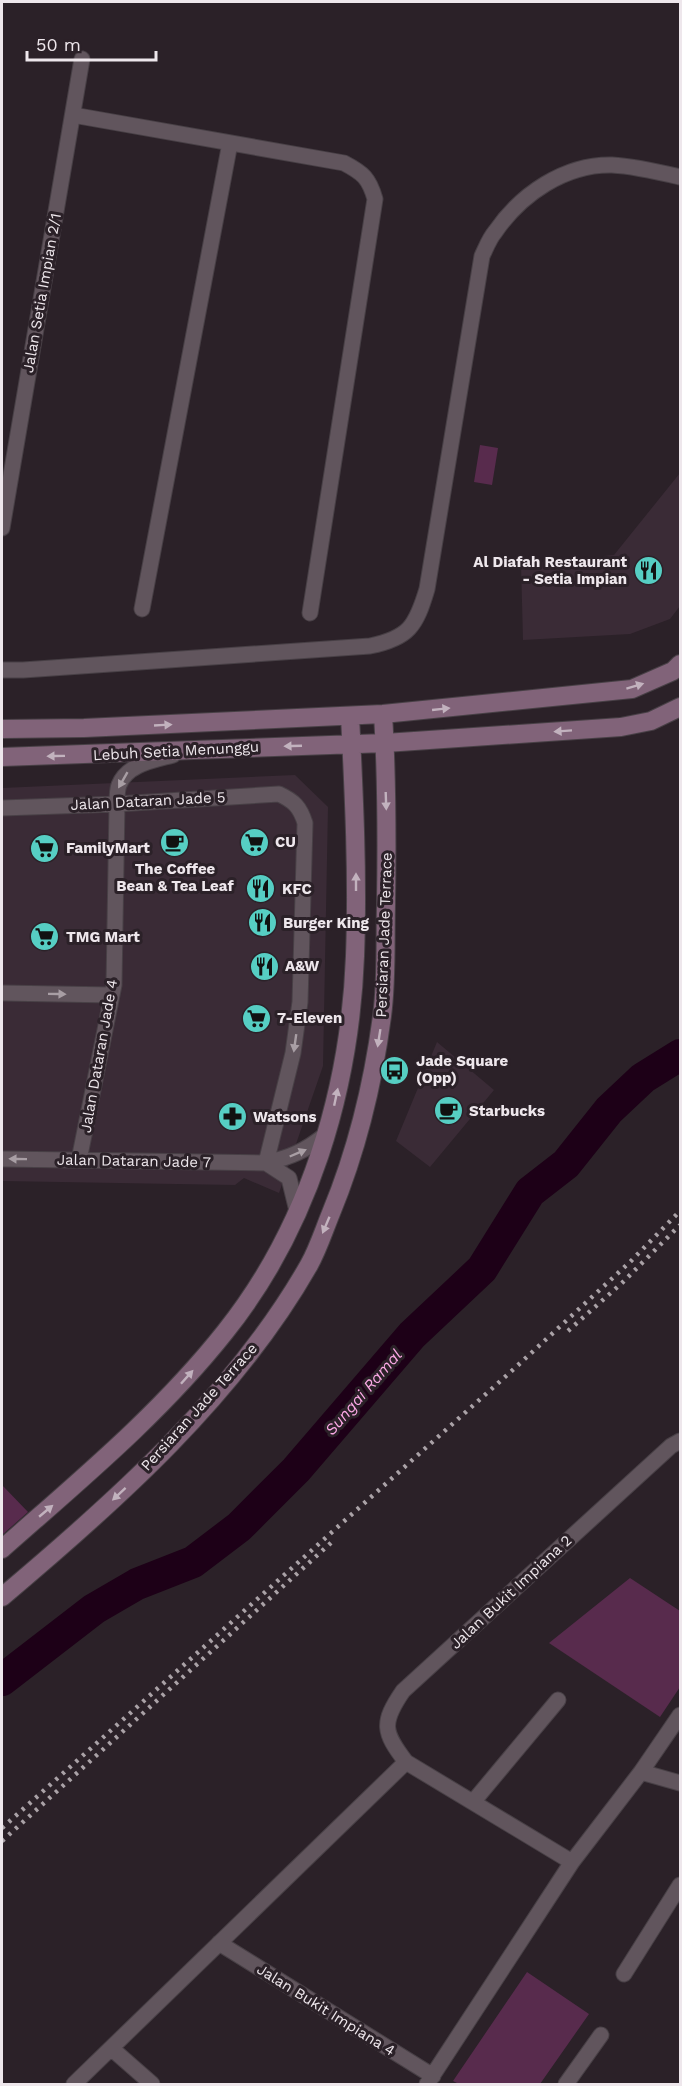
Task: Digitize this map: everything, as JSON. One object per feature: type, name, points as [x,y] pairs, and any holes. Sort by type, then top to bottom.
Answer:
[{"type":"street","name":"Jalan Setia Impian 2/1","points":[[2,528],[82,58]]},
{"type":"street","points":[[73,115],[344,163],[357,170],[370,182],[375,199],[309,613]]},
{"type":"street","points":[[142,609],[230,143]]},
{"type":"street","points":[[2,670],[46,669],[370,646],[389,642],[406,632],[420,614],[427,589],[482,256],[494,233],[513,209],[537,188],[588,166],[613,165],[681,177]]},
{"type":"street","points":[[383,714],[632,689],[673,671],[681,664]]},
{"type":"street","points":[[385,742],[621,727],[651,721],[681,706]]},
{"type":"street","name":"Lebuh Setia Menunggu","points":[[2,729],[84,728],[383,714]]},
{"type":"street","name":"Persiaran Jade Terrace","points":[[2,1598],[130,1484],[188,1424],[255,1347],[310,1264],[346,1177],[369,1094],[383,1014],[387,841],[383,714]]},
{"type":"street","name":"Persiaran Jade Terrace","points":[[2,1549],[136,1430],[187,1378],[226,1331],[264,1278],[292,1225],[316,1168],[335,1101],[348,1028],[355,959],[356,854],[350,716]]},
{"type":"street","name":"Lebuh Setia Menunggu","points":[[2,757],[385,742]]},
{"type":"street","name":"Jalan Dataran Jade 4","points":[[80,1160],[114,985],[119,785],[128,772],[142,764],[193,749]]},
{"type":"street","name":"Jalan Dataran Jade 5","points":[[2,807],[117,804],[279,794],[292,800],[301,810],[305,823],[300,1002],[293,1053],[266,1163]]},
{"type":"street","points":[[2,993],[112,995]]},
{"type":"street","name":"Jalan Dataran Jade 7","points":[[2,1159],[266,1163],[307,1150],[325,1135]]},
{"type":"street","points":[[266,1163],[289,1178],[297,1211]]},
{"type":"street","name":"Jalan Bukit Impiana 2","points":[[406,1762],[392,1743],[387,1727],[391,1708],[403,1691],[671,1446],[681,1441]]},
{"type":"street","points":[[473,1802],[558,1700]]},
{"type":"street","points":[[430,2080],[572,1862],[641,1772],[681,1715]]},
{"type":"street","points":[[74,2085],[406,1762],[572,1862]]},
{"type":"street","points":[[641,1772],[681,1783]]},
{"type":"street","points":[[624,1974],[681,1885]]},
{"type":"street","name":"Jalan Bukit Impiana 4","points":[[219,1943],[430,2080]]},
{"type":"street","points":[[566,2085],[601,2035]]},
{"type":"street","points":[[111,2048],[152,2085]]},
{"type":"shaded area","points":[[480,445],[498,448],[492,485],[474,482]]},
{"type":"shaded area","points":[[680,473],[680,606],[670,619],[630,634],[523,640],[521,564],[614,555]]},
{"type":"shaded area","points":[[295,775],[328,807],[323,1066],[279,1193],[244,1178],[235,1185],[2,1181],[2,788]]},
{"type":"shaded area","points":[[437,1042],[494,1090],[430,1167],[396,1141]]},
{"type":"shaded area","points":[[2,1485],[28,1512],[2,1535]]},
{"type":"shaded area","points":[[630,1578],[680,1611],[680,1687],[660,1717],[549,1643]]},
{"type":"shaded area","points":[[527,1972],[589,2014],[540,2084],[459,2084],[453,2081]]},
{"type":"waterway","name":"Sungai Ramal","points":[[2,1680],[94,1609],[137,1584],[193,1562],[239,1527],[296,1470],[412,1335],[482,1269],[530,1192],[566,1164],[609,1110],[643,1078],[680,1055]]},
{"type":"railway","points":[[2,1828],[516,1367],[630,1262],[680,1211]]},
{"type":"railway","points":[[568,1331],[623,1282],[680,1225]]},
{"type":"railway","points":[[2,1841],[333,1541]]},
{"type":"place","name":"Al Diafah Restaurant - Setia Impian","points":[[648,571]]},
{"type":"place","name":"The Coffee Bean & Tea Leaf","points":[[175,842]]},
{"type":"place","name":"CU","points":[[254,842]]},
{"type":"place","name":"FamilyMart","points":[[45,848]]},
{"type":"place","name":"KFC","points":[[261,889]]},
{"type":"place","name":"Burger King","points":[[262,923]]},
{"type":"place","name":"TMG Mart","points":[[45,937]]},
{"type":"place","name":"A&W","points":[[264,966]]},
{"type":"place","name":"7-Eleven","points":[[256,1018]]},
{"type":"place","name":"Jade Square (Opp)","points":[[395,1070]]},
{"type":"place","name":"Starbucks","points":[[448,1111]]},
{"type":"place","name":"Watsons","points":[[232,1117]]}]
